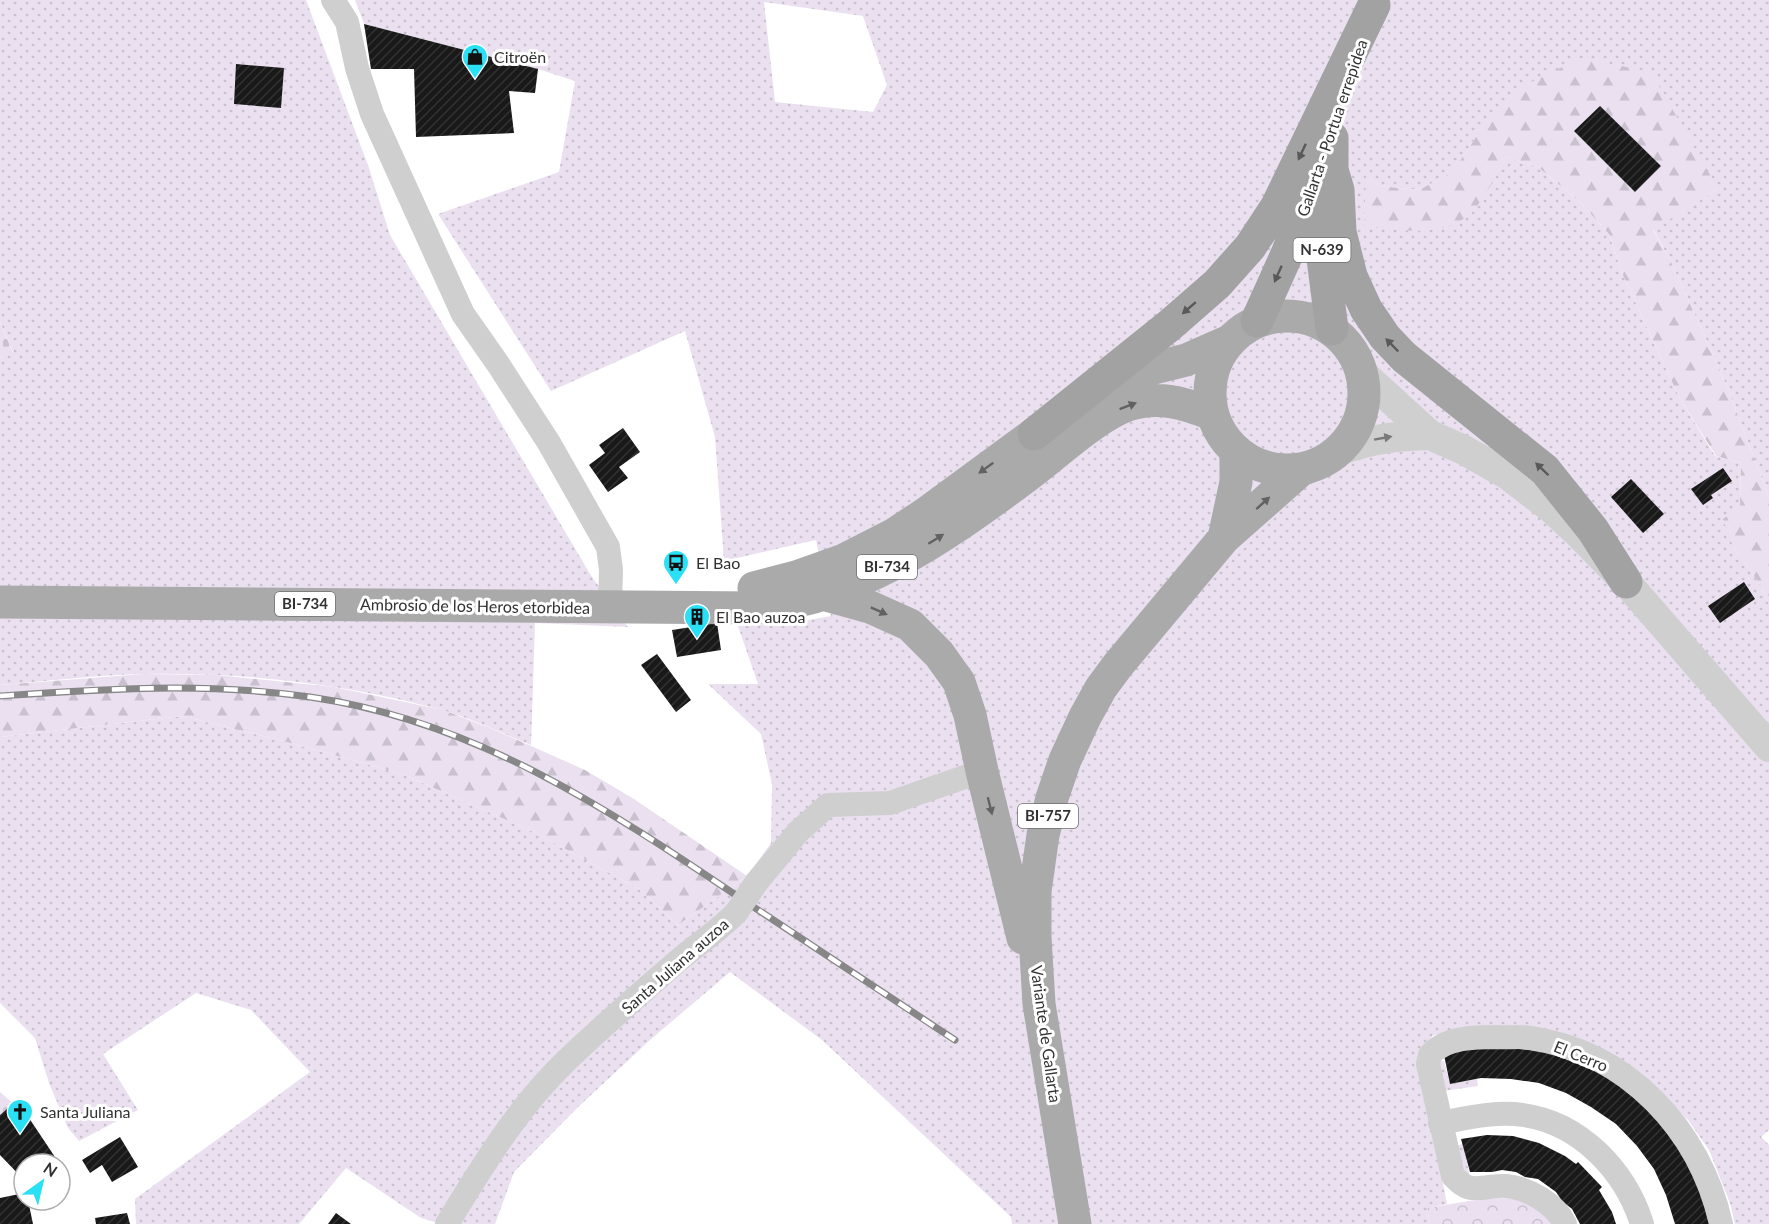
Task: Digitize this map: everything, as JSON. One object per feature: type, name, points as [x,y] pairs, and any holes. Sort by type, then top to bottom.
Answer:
[{"type":"highway","name":"Gallarta - Portua errepidea","points":[[1257,321],[1332,154],[1375,3]]},
{"type":"highway","points":[[1034,434],[1170,325],[1217,284],[1250,247],[1277,206],[1375,3]]},
{"type":"highway","name":"Gallarta - Portua errepidea","points":[[1332,154],[1322,251],[1332,329]]},
{"type":"highway","points":[[1332,154],[1338,190],[1340,232],[1351,276],[1366,309],[1385,337],[1424,374],[1545,470],[1593,530],[1626,582]]},
{"type":"main road","points":[[1296,315],[1314,320],[1332,329],[1355,356],[1362,373],[1364,395],[1361,416],[1352,435],[1338,451],[1321,462],[1302,469],[1267,468],[1250,461],[1236,451],[1221,434],[1212,414],[1209,395],[1210,376],[1217,358],[1227,342],[1241,330],[1257,321],[1276,316],[1296,315]]},
{"type":"main road","name":"BI-734","points":[[661,606],[769,585],[844,560],[893,535],[1034,434],[1121,381],[1146,370],[1186,360],[1227,342]]},
{"type":"main road","name":"BI-734","points":[[661,606],[756,608],[823,594],[897,563],[970,518],[1078,436],[1127,405],[1147,400],[1165,399],[1212,414]]},
{"type":"main road","name":"Variante de Gallarta","points":[[1224,538],[1236,482],[1236,451]]},
{"type":"main road","name":"Variante de Gallarta","points":[[1075,1224],[1039,1004],[1035,937],[1035,891],[1043,836],[1052,798],[1065,760],[1101,688],[1224,538],[1302,469]]},
{"type":"main road","points":[[823,594],[870,607],[910,625],[939,654],[959,682],[970,715],[1039,1004]]},
{"type":"main road","name":"Ambrosio de los Heros etorbidea","points":[[0,602],[610,608],[661,606]]},
{"type":"street","points":[[333,0],[347,22],[357,68],[372,114],[463,314],[549,442],[608,547],[611,570],[610,608]]},
{"type":"street","points":[[1362,373],[1430,435],[1490,464],[1531,491],[1578,533],[1626,582],[1769,747]]},
{"type":"street","points":[[1338,451],[1397,436],[1430,435]]},
{"type":"street","name":"Santa Juliana auzoa","points":[[447,1224],[490,1154],[521,1112],[565,1062],[681,959],[721,928],[736,913],[756,883],[798,832],[828,805],[890,803],[982,771]]},
{"type":"street","name":"El Cerro","points":[[1565,1224],[1554,1209],[1539,1197],[1524,1190],[1508,1186],[1471,1189],[1453,1176],[1428,1064],[1430,1055],[1442,1044],[1482,1037],[1530,1038],[1571,1048],[1612,1067],[1636,1084],[1665,1111],[1688,1140],[1705,1172],[1721,1224]]},
{"type":"street","points":[[1440,1124],[1490,1115],[1521,1115],[1543,1120],[1571,1133],[1592,1147],[1610,1165],[1636,1205],[1642,1224]]},
{"type":"green space","points":[[0,0],[306,0],[369,168],[390,235],[590,574],[628,627],[535,623],[531,745],[442,710],[370,693],[295,682],[219,675],[145,674],[0,685],[0,358],[13,352],[0,322]]},
{"type":"green space","points":[[355,0],[1769,0],[1769,497],[1723,377],[1671,262],[1653,229],[1718,189],[1477,135],[1454,172],[1419,190],[1380,186],[1367,177],[1364,225],[1495,177],[1507,157],[1538,167],[1580,202],[1609,234],[1622,273],[1679,397],[1715,456],[1741,463],[1740,506],[1733,547],[1761,586],[1769,604],[1769,1130],[1761,1137],[1769,1145],[1769,1224],[1735,1224],[1730,1203],[1709,1150],[1688,1120],[1640,1074],[1496,1028],[1433,1035],[1424,1047],[1419,1061],[1447,1204],[1427,1208],[1430,1224],[1012,1224],[1011,1217],[822,1040],[730,972],[650,1040],[576,1109],[514,1172],[495,1224],[442,1224],[421,1218],[346,1168],[299,1224],[136,1224],[135,1199],[310,1072],[251,1010],[196,993],[103,1054],[138,1110],[79,1141],[68,1128],[49,1083],[35,1038],[0,1003],[0,737],[182,716],[287,742],[402,774],[536,833],[639,889],[678,925],[747,876],[771,843],[772,784],[761,734],[708,684],[758,684],[738,626],[803,621],[831,616],[816,540],[724,561],[715,437],[685,331],[551,391],[438,214],[559,172],[575,81],[538,69],[364,24]],"holes":[[[764,2],[863,16],[887,85],[873,112],[775,102]]]},
{"type":"green space","points":[[1581,58],[1651,72],[1718,189],[1653,230],[1671,262],[1723,377],[1769,497],[1769,604],[1761,586],[1733,547],[1723,519],[1740,506],[1741,463],[1716,456],[1679,397],[1622,273],[1609,234],[1580,202],[1538,167],[1507,157],[1481,201],[1461,221],[1421,231],[1364,226],[1366,176],[1380,186],[1419,190],[1453,172],[1477,135],[1517,89]]},
{"type":"green space","points":[[0,322],[13,353],[0,358]]},
{"type":"green space","points":[[144,674],[216,675],[334,687],[443,710],[488,727],[585,770],[634,799],[747,876],[678,925],[639,889],[536,833],[402,774],[287,742],[182,716],[0,737],[0,685]]},
{"type":"green space","points":[[1444,1061],[1450,1084],[1477,1079],[1478,1086],[1443,1091],[1437,1062]]},
{"type":"green space","points":[[0,1092],[13,1103],[0,1115]]},
{"type":"green space","points":[[1463,1144],[1471,1182],[1464,1177],[1456,1146]]},
{"type":"green space","points":[[1487,1198],[1524,1201],[1538,1209],[1554,1224],[1430,1224],[1427,1208]]},
{"type":"building","name":"Citroën","points":[[364,24],[538,69],[535,93],[509,91],[514,133],[416,137],[414,69],[371,69]]},
{"type":"building","points":[[236,64],[284,68],[281,108],[234,104]]},
{"type":"building","points":[[1600,106],[1661,166],[1635,192],[1574,131]]},
{"type":"building","points":[[623,428],[640,452],[619,467],[628,478],[608,492],[589,465],[605,453],[599,445]]},
{"type":"building","points":[[1723,468],[1732,481],[1711,495],[1713,498],[1703,505],[1691,489]]},
{"type":"building","points":[[1631,479],[1664,514],[1643,533],[1611,497]]},
{"type":"building","points":[[1744,582],[1755,599],[1720,623],[1708,606]]},
{"type":"building","name":"El Bao auzoa","points":[[717,623],[721,650],[677,657],[672,630]]},
{"type":"building","points":[[657,654],[691,700],[676,712],[641,665]]},
{"type":"building","points":[[1478,1046],[1545,1051],[1608,1076],[1663,1122],[1699,1184],[1710,1224],[1675,1224],[1666,1195],[1654,1169],[1637,1146],[1616,1124],[1566,1093],[1539,1083],[1511,1079],[1481,1078],[1450,1084],[1443,1050]]},
{"type":"building","name":"Santa Juliana","points":[[17,1100],[52,1152],[12,1152],[12,1168],[0,1155],[0,1115]]},
{"type":"building","points":[[1487,1135],[1513,1136],[1539,1143],[1576,1164],[1578,1162],[1602,1187],[1599,1190],[1616,1224],[1580,1224],[1572,1209],[1556,1192],[1538,1179],[1502,1170],[1470,1172],[1461,1139]]},
{"type":"building","points":[[120,1137],[138,1167],[112,1182],[102,1165],[90,1173],[82,1160]]},
{"type":"building","points":[[12,1196],[12,1212],[30,1212],[33,1224],[0,1224],[0,1198]]},
{"type":"building","points":[[127,1213],[130,1224],[96,1224],[95,1218]]},
{"type":"building","points":[[336,1213],[351,1224],[328,1224]]},
{"type":"railway","points":[[0,696],[155,688],[271,692],[370,709],[428,726],[483,747],[536,772],[588,801],[690,864],[955,1040]]},
{"type":"place","name":"Citroën","points":[[475,80]]},
{"type":"place","name":"El Bao","points":[[676,586]]},
{"type":"place","name":"El Bao auzoa","points":[[697,640]]},
{"type":"place","name":"Santa Juliana","points":[[20,1135]]}]
